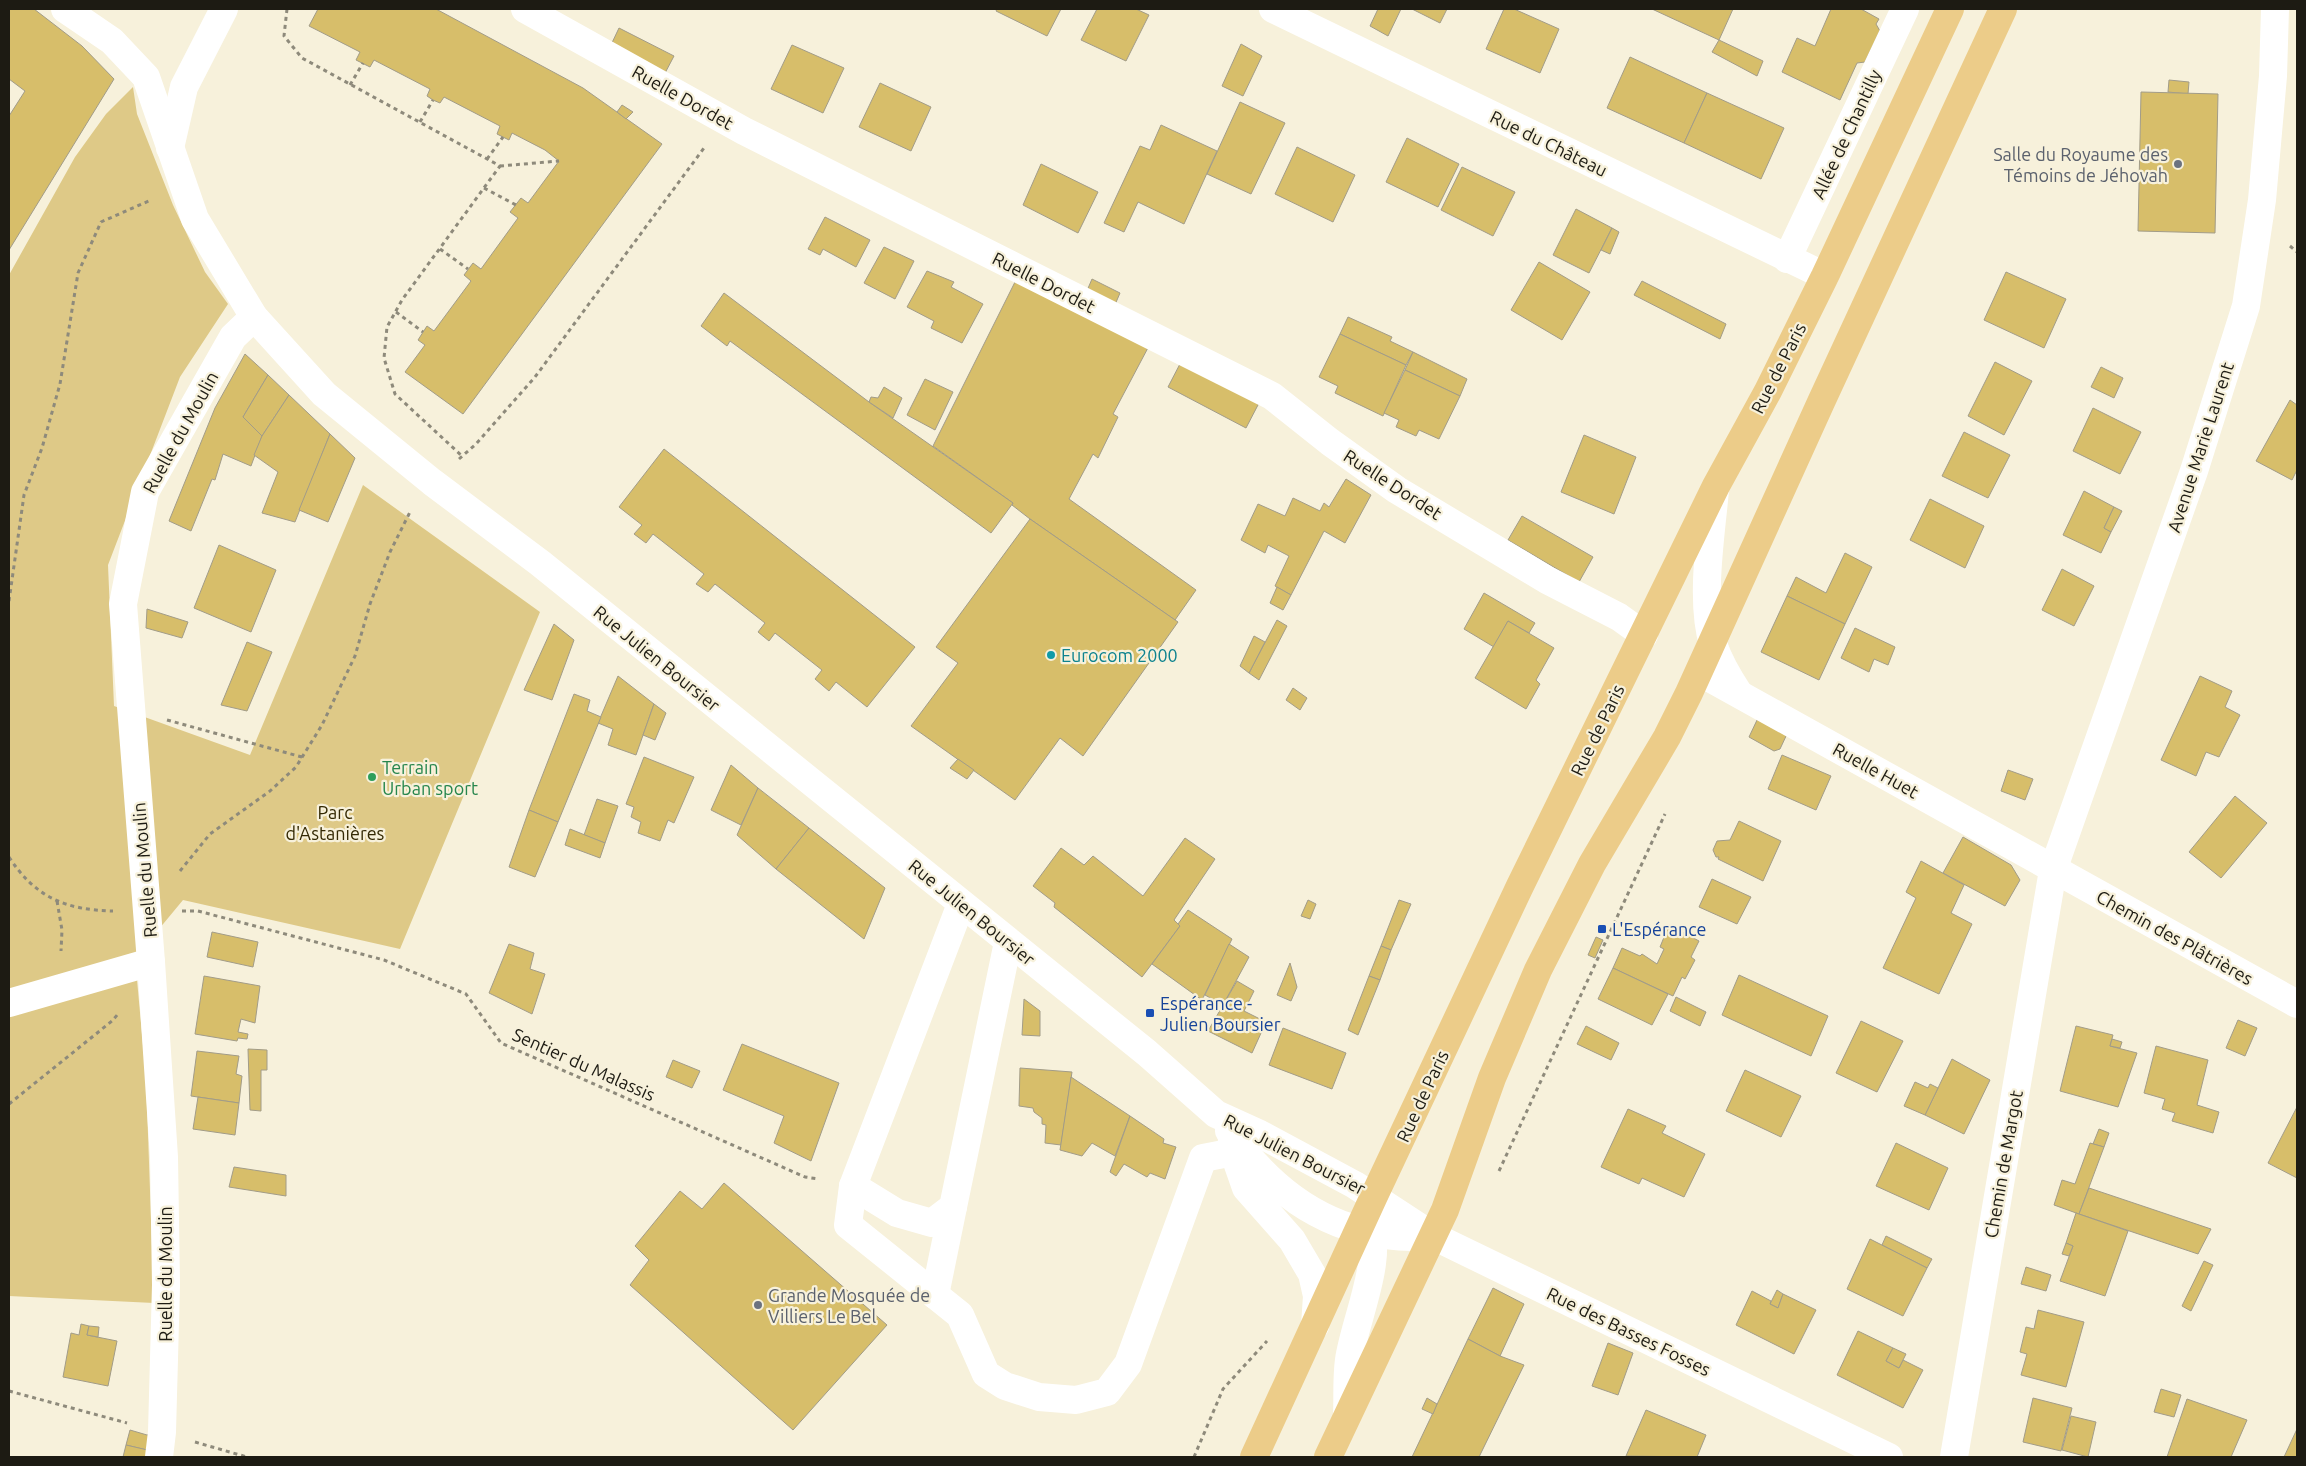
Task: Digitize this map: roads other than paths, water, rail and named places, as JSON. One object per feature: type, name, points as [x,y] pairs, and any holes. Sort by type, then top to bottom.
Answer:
[{"type":"main road","name":"Rue de Paris","points":[[1254,1457],[1315,1328],[1366,1211],[1520,886],[1716,486],[1768,391],[1825,276],[1950,9]]},
{"type":"main road","points":[[1328,1457],[1433,1236],[1458,1175],[1492,1078],[1538,970],[1592,864],[1667,737],[1699,672],[1822,400],[2003,9]]},
{"type":"street","name":"Rue Julien Boursier","points":[[65,9],[112,41],[146,77],[195,219],[254,317],[324,394],[432,482],[540,563],[1146,1053],[1221,1120],[1260,1134],[1366,1211]]},
{"type":"street","points":[[170,150],[184,87],[224,9]]},
{"type":"street","name":"Ruelle Dordet","points":[[525,9],[722,119],[1272,396],[1330,442],[1397,490],[1547,580],[1619,617],[1644,635]]},
{"type":"street","name":"Rue du Château","points":[[1274,9],[1825,276]]},
{"type":"street","name":"Allée de Chantilly","points":[[1787,258],[1905,9]]},
{"type":"street","name":"Avenue Marie Laurent","points":[[2053,870],[2194,471],[2246,306],[2262,200],[2273,76],[2275,9]]},
{"type":"street","name":"Ruelle du Moulin","points":[[159,1457],[162,1432],[166,1286],[164,1158],[151,962],[123,604],[145,492],[233,338],[254,317]]},
{"type":"street","points":[[1716,486],[1708,564],[1708,600],[1713,642],[1729,678],[1738,692]]},
{"type":"street","name":"Ruelle Huet","points":[[1699,672],[1738,692],[2053,870]]},
{"type":"street","name":"Chemin des Plâtrières","points":[[2053,870],[2297,1004]]},
{"type":"street","name":"Chemin de Margot","points":[[1954,1457],[2053,870]]},
{"type":"street","points":[[961,904],[853,1186],[848,1225],[960,1315],[986,1374],[1005,1386],[1039,1397],[1076,1400],[1107,1392],[1128,1364],[1204,1158],[1234,1152]]},
{"type":"street","points":[[934,1294],[1008,942]]},
{"type":"street","points":[[9,1003],[151,962]]},
{"type":"street","points":[[1221,1120],[1254,1166],[1283,1190],[1326,1219],[1366,1211],[1409,1238],[1433,1236]]},
{"type":"street","points":[[1221,1120],[1246,1188],[1292,1240],[1312,1274],[1317,1296],[1315,1328]]},
{"type":"street","points":[[853,1186],[898,1212],[932,1223],[953,1207]]},
{"type":"street","points":[[1347,1415],[1348,1369],[1369,1285],[1366,1211]]},
{"type":"street","name":"Rue des Basses Fosses","points":[[1366,1211],[1433,1236],[1889,1457]]},
{"type":"place","name":"Salle du Royaume des Témoins de Jéhovah","points":[[2178,164]]},
{"type":"place","name":"Eurocom 2000","points":[[1051,655]]},
{"type":"place","name":"Terrain Urban sport","points":[[372,777]]},
{"type":"place","name":"L'Espérance","points":[[1602,929]]},
{"type":"place","name":"Espérance - Julien Boursier","points":[[1150,1013]]},
{"type":"place","name":"Grande Mosquée de Villiers Le Bel","points":[[758,1305]]},
{"type":"park label","name":"Parc d'Astanières","points":[[335,822]]}]
